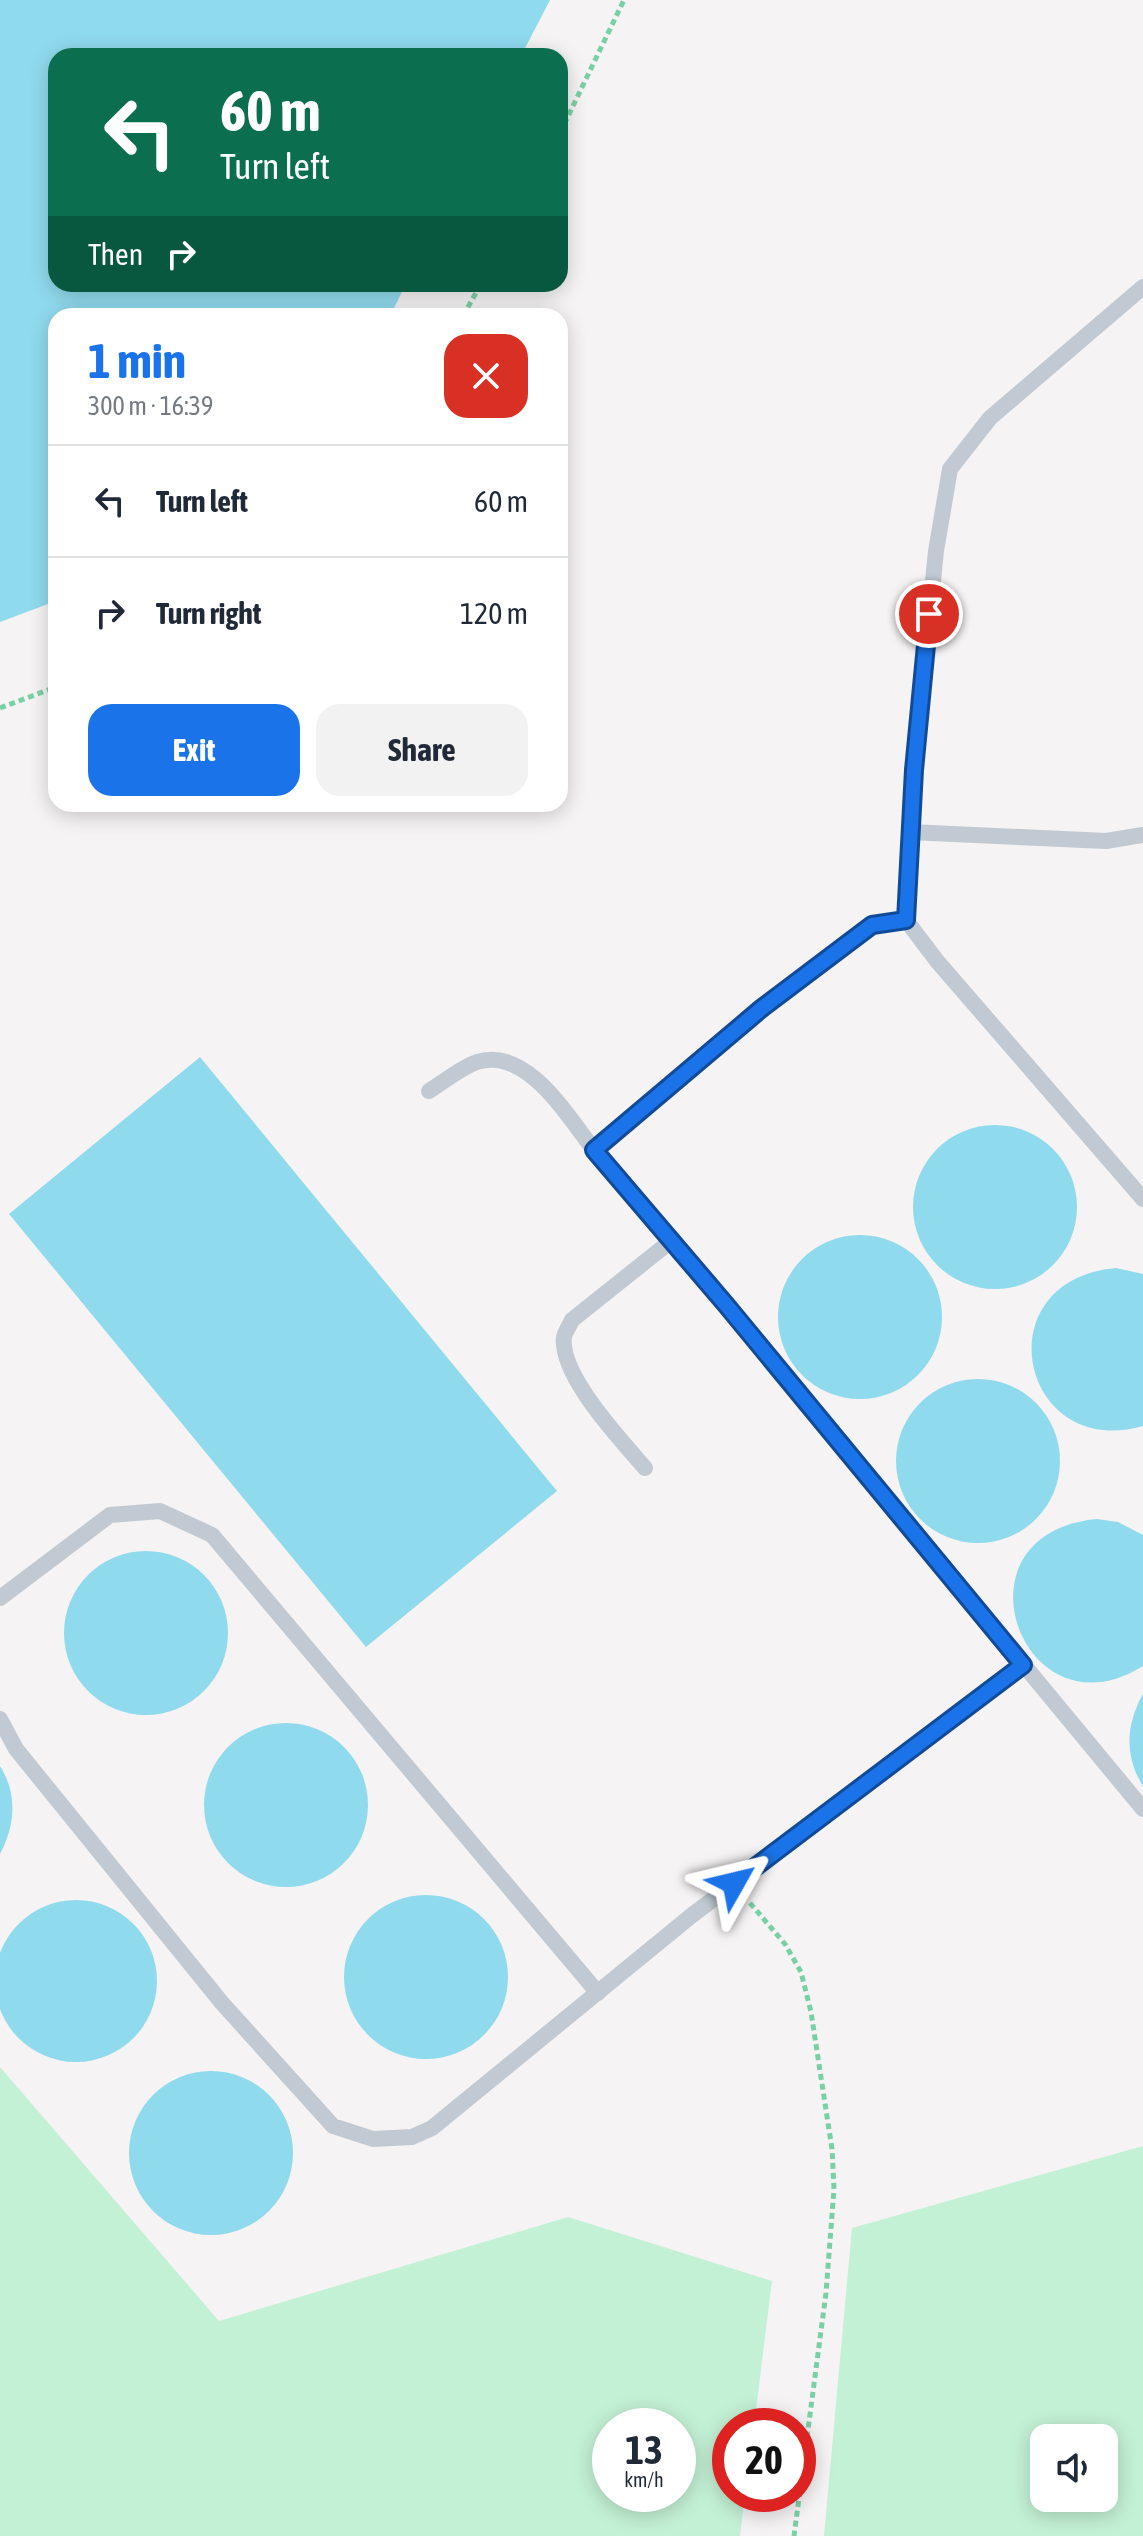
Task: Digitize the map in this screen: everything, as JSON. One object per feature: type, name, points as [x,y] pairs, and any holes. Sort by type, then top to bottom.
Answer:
[{"type":"lane","points":[[1143,287],[990,418],[950,469],[936,551],[915,754],[906,920],[1143,1199]]},
{"type":"lane","points":[[910,832],[1106,841],[1143,835]]},
{"type":"lane","points":[[594,1150],[762,1008],[872,925],[906,920]]},
{"type":"lane","points":[[429,1091],[477,1062],[503,1061],[533,1075],[1143,1809]]},
{"type":"lane","points":[[645,1468],[586,1397],[569,1364],[564,1338],[572,1320],[671,1241]]},
{"type":"lane","points":[[0,1598],[110,1515],[160,1511],[212,1535],[598,1993]]},
{"type":"lane","points":[[0,1719],[16,1749],[222,2003],[333,2126],[373,2139],[412,2137],[432,2128],[734,1883],[1023,1665]]},
{"type":"path","points":[[568,116],[624,0]]},
{"type":"path","points":[[0,708],[48,690]]},
{"type":"path","points":[[734,1883],[785,1944],[801,1972],[811,2012],[832,2149],[834,2189],[826,2293],[794,2536]]},
{"type":"green space","points":[[0,2067],[219,2321],[568,2217],[772,2281],[756,2408],[712,2408],[712,2512],[743,2512],[740,2536],[0,2536]]},
{"type":"green space","points":[[1143,2146],[1143,2536],[824,2536],[852,2228]]},
{"type":"water","points":[[0,0],[550,0],[525,48],[48,48],[48,292],[402,292],[394,308],[48,308],[48,604],[0,622]]},
{"type":"water","points":[[200,1057],[557,1491],[366,1647],[9,1214]]},
{"type":"water","points":[[995,1125],[1026,1132],[1053,1149],[1070,1176],[1077,1207],[1070,1238],[1053,1265],[1026,1282],[995,1289],[964,1282],[937,1265],[920,1238],[913,1207],[920,1176],[937,1149],[964,1132]]},
{"type":"water","points":[[860,1235],[891,1242],[918,1259],[935,1286],[942,1317],[935,1348],[918,1375],[891,1392],[860,1399],[829,1392],[802,1375],[785,1348],[778,1317],[785,1286],[802,1259],[829,1242]]},
{"type":"water","points":[[1116,1268],[1143,1274],[1143,1426],[1101,1430],[1068,1418],[1045,1395],[1033,1365],[1033,1332],[1046,1303],[1074,1280]]},
{"type":"water","points":[[978,1379],[1009,1386],[1036,1403],[1053,1430],[1060,1461],[1053,1492],[1036,1519],[1009,1536],[978,1543],[947,1536],[920,1519],[903,1492],[896,1461],[903,1430],[920,1403],[947,1386]]},
{"type":"water","points":[[1097,1519],[1118,1522],[1143,1535],[1143,1666],[1100,1682],[1064,1677],[1035,1657],[1018,1626],[1013,1592],[1023,1559],[1051,1532]]},
{"type":"water","points":[[146,1551],[177,1558],[204,1575],[221,1602],[228,1633],[221,1664],[204,1691],[177,1708],[146,1715],[115,1708],[88,1691],[71,1664],[64,1633],[71,1602],[88,1575],[115,1558]]},
{"type":"water","points":[[1143,1694],[1143,1786],[1133,1763],[1130,1740],[1133,1717]]},
{"type":"water","points":[[286,1723],[317,1730],[344,1747],[361,1774],[368,1805],[361,1836],[344,1863],[317,1880],[286,1887],[255,1880],[228,1863],[211,1836],[204,1805],[211,1774],[228,1747],[255,1730]]},
{"type":"water","points":[[0,1766],[10,1788],[12,1810],[9,1832],[0,1854]]},
{"type":"water","points":[[426,1895],[457,1902],[484,1919],[501,1946],[508,1977],[501,2008],[484,2035],[457,2052],[426,2059],[395,2052],[368,2035],[351,2008],[344,1977],[351,1946],[368,1919],[395,1902]]},
{"type":"water","points":[[76,1900],[107,1906],[133,1924],[143,1936],[155,1965],[157,1981],[151,2012],[133,2038],[107,2056],[76,2062],[45,2056],[19,2038],[1,2012],[1,1950],[19,1924],[45,1906]]},
{"type":"water","points":[[211,2071],[242,2078],[269,2095],[286,2122],[293,2153],[286,2184],[269,2211],[242,2228],[211,2235],[180,2228],[153,2211],[136,2184],[129,2153],[136,2122],[153,2095],[180,2078]]},
{"type":"route","points":[[734,1883],[1023,1665],[594,1150],[762,1008],[872,925],[906,920],[914,770],[929,614]]}]
